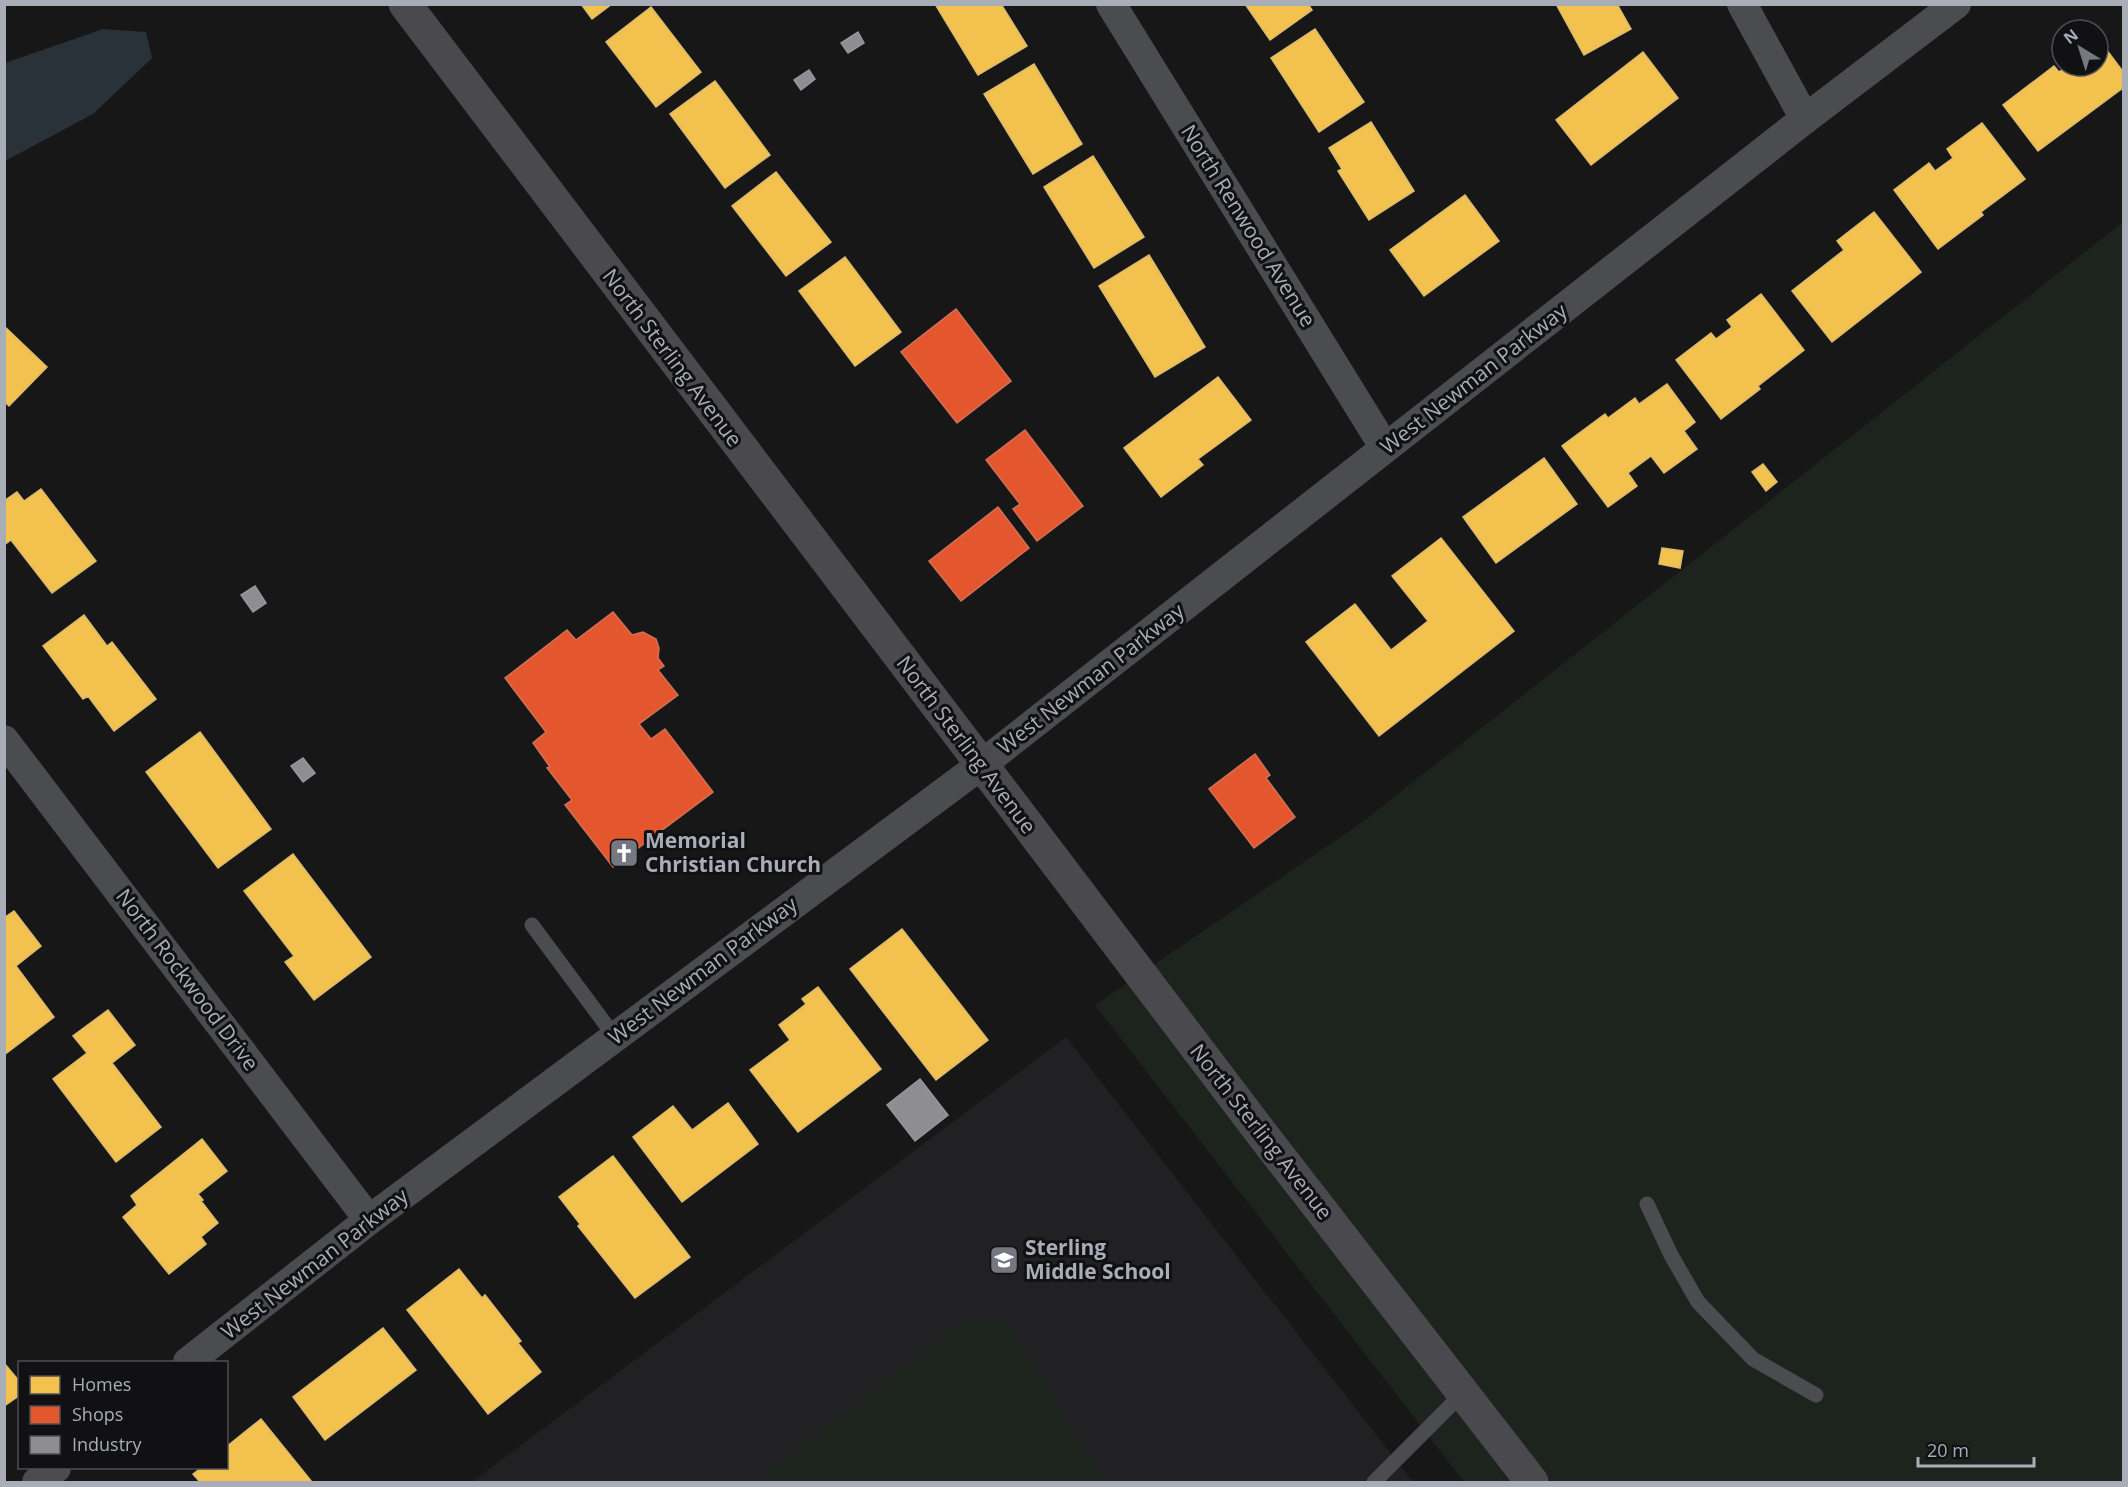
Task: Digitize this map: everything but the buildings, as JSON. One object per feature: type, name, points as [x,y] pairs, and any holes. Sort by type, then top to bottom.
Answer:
[{"type":"main road","name":"North Sterling Avenue","points":[[405,4],[1265,1138],[1532,1482]]},
{"type":"street","name":"North Renwood Avenue","points":[[1111,4],[1385,448]]},
{"type":"street","points":[[1742,4],[1805,120]]},
{"type":"street","name":"West Newman Parkway","points":[[189,1361],[369,1220],[981,765],[1956,4]]},
{"type":"street","name":"North Rockwood Drive","points":[[4,740],[369,1220]]},
{"type":"street","points":[[37,1482],[53,1469]]},
{"type":"lane","points":[[532,925],[615,1037]]},
{"type":"lane","points":[[1647,1204],[1671,1255],[1698,1302],[1753,1359],[1816,1395]]},
{"type":"lane","points":[[1374,1482],[1463,1393]]},
{"type":"shaded area","points":[[103,29],[146,32],[152,58],[93,114],[5,161],[5,63]]},
{"type":"shaded area","points":[[2123,222],[2123,1482],[1464,1482],[1095,1005],[1361,823]]},
{"type":"shaded area","name":"Sterling Middle School","points":[[1066,1037],[1413,1482],[472,1482]]},
{"type":"shaded area","points":[[967,1318],[1008,1322],[1104,1482],[755,1482]]},
{"type":"place","name":"Memorial Christian Church","points":[[624,853]]},
{"type":"place","name":"Sterling Middle School","points":[[1004,1260]]}]
